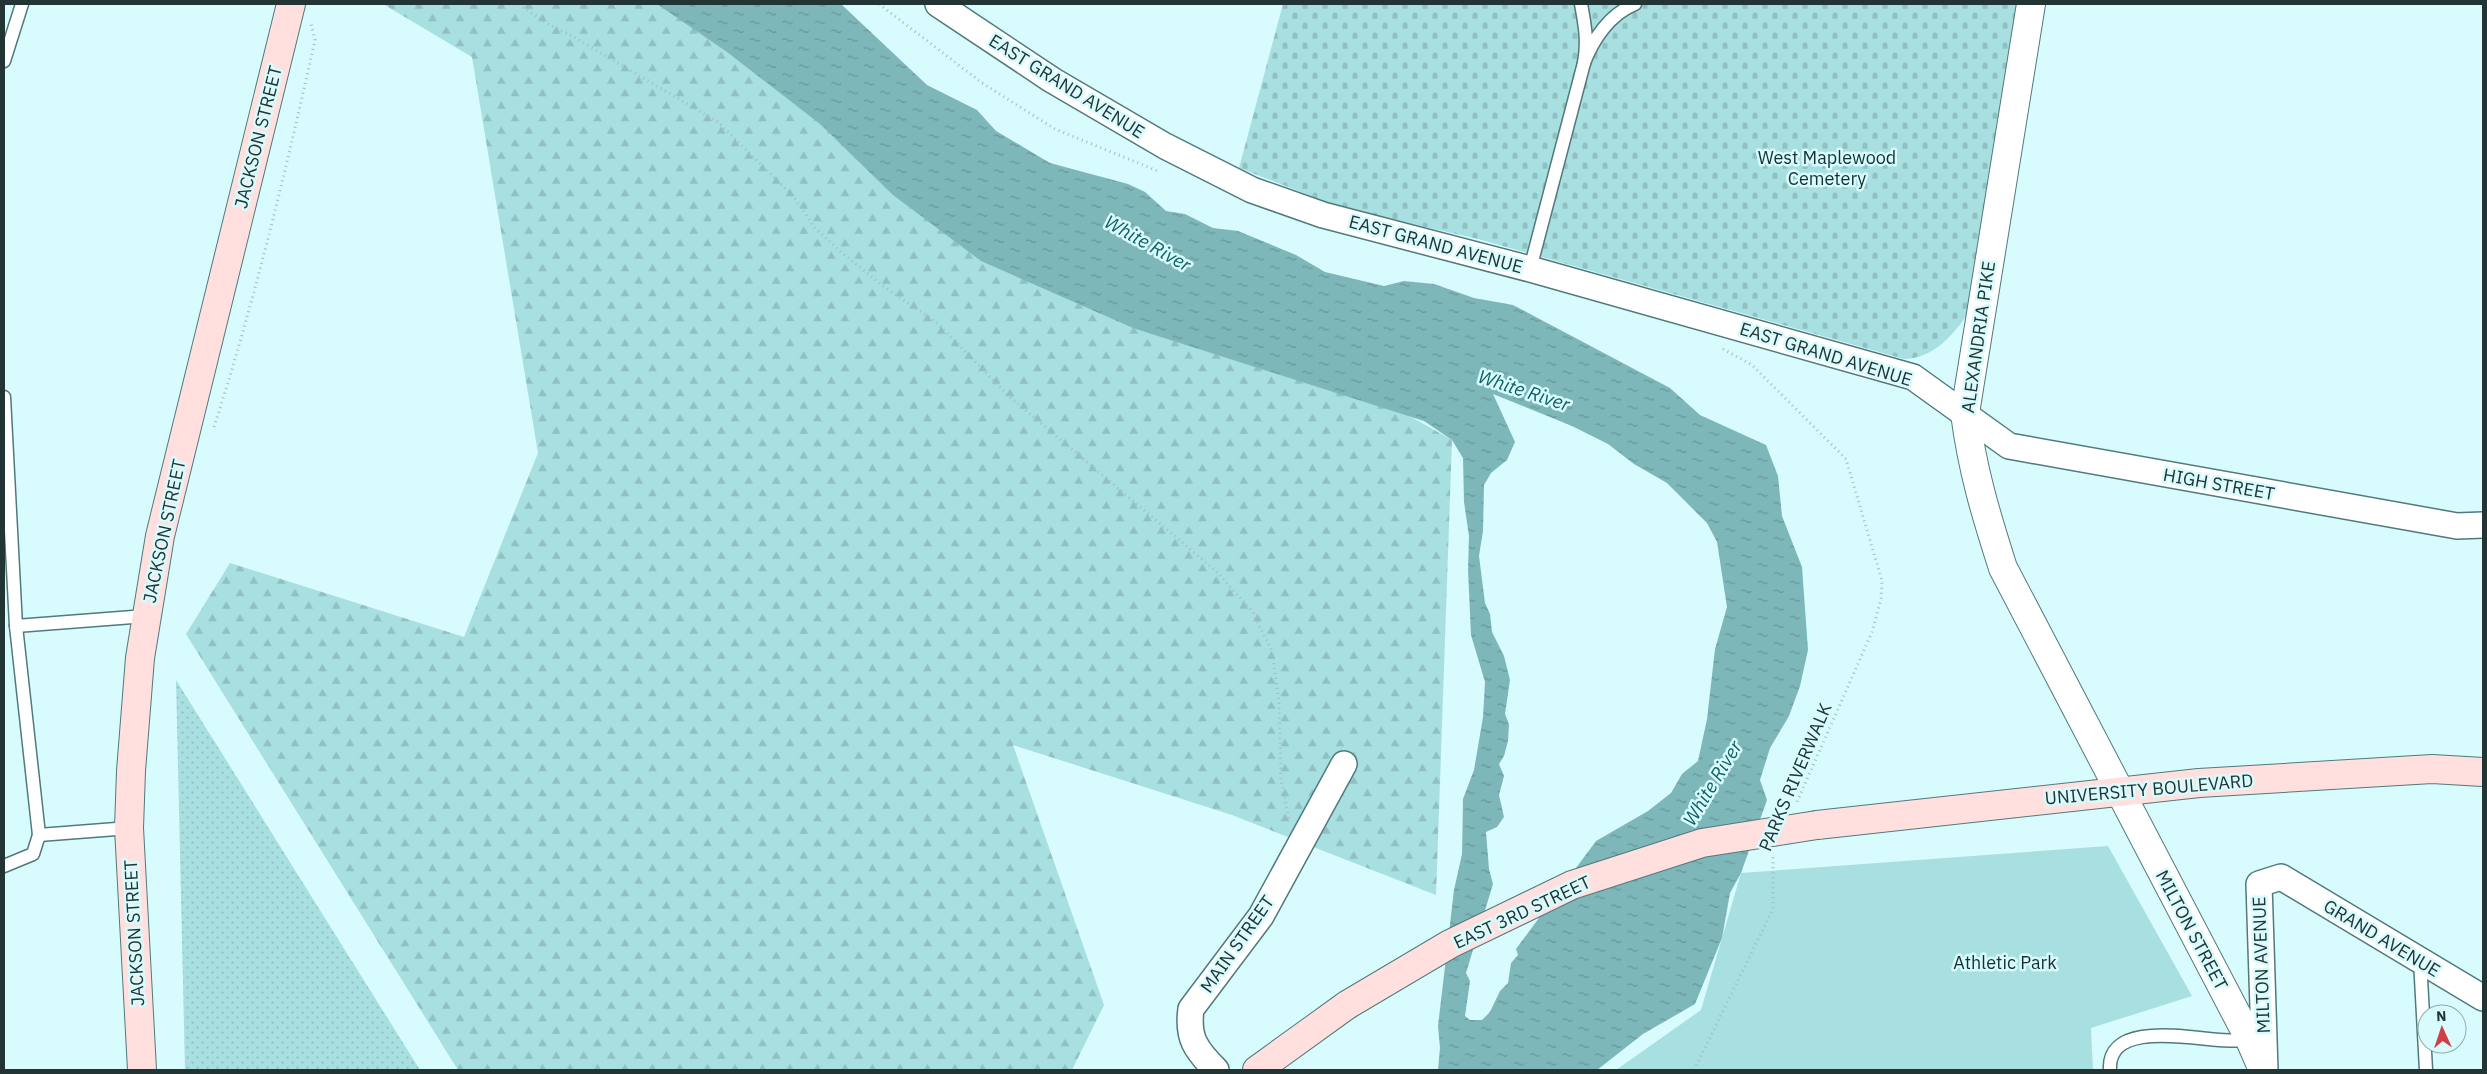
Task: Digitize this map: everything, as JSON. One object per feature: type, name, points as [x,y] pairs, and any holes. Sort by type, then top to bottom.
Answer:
[{"type":"main road","name":"JACKSON STREET","points":[[142,1070],[129,828],[132,752],[140,658],[146,616],[160,536],[302,10]]},
{"type":"main road","name":"UNIVERSITY BOULEVARD","points":[[1817,825],[2200,782],[2432,769],[2483,772]]},
{"type":"main road","name":"EAST 3RD STREET","points":[[1257,1070],[1347,1005],[1450,944],[1572,886],[1702,843],[1817,825]]},
{"type":"street","name":"EAST GRAND AVENUE","points":[[938,4],[1052,80],[1165,146],[1252,190],[1323,215],[1530,269],[1913,377],[1965,413]]},
{"type":"street","name":"ALEXANDRIA PIKE","points":[[2031,4],[1965,413],[1970,452],[1980,498],[2003,568],[2119,790]]},
{"type":"street","name":"HIGH STREET","points":[[1965,413],[2009,446],[2457,526],[2483,525]]},
{"type":"street","name":"MAIN STREET","points":[[1216,1070],[1199,1052],[1188,1028],[1191,1008],[1261,916],[1344,764]]},
{"type":"street","name":"MILTON STREET","points":[[2119,790],[2264,1070]]},
{"type":"street","name":"GRAND AVENUE","points":[[2281,877],[2483,998]]},
{"type":"street","name":"MILTON AVENUE","points":[[2264,1070],[2259,884],[2281,877]]},
{"type":"lane","points":[[4,61],[22,4]]},
{"type":"lane","points":[[1530,269],[1587,48],[1581,4]]},
{"type":"lane","points":[[1584,63],[1592,42],[1606,26],[1635,4]]},
{"type":"lane","points":[[4,397],[16,626],[39,834],[33,854],[4,866]]},
{"type":"lane","points":[[16,626],[146,616]]},
{"type":"lane","points":[[39,834],[129,828]]},
{"type":"lane","points":[[2420,960],[2426,1070]]},
{"type":"lane","points":[[2110,1070],[2109,1060],[2115,1049],[2138,1038],[2151,1036],[2250,1040]]},
{"type":"path","points":[[519,4],[546,23],[572,36],[718,122],[794,197],[815,228],[841,252],[882,285],[937,323],[1011,398],[1216,571],[1252,611],[1272,651],[1279,702],[1281,779],[1290,825],[1301,843]]},
{"type":"path","points":[[879,4],[982,82],[1055,129],[1166,174]]},
{"type":"path","points":[[212,431],[230,378],[281,191],[315,40],[311,22],[302,10]]},
{"type":"path","name":"PARKS RIVERWALK","points":[[1722,348],[1752,365],[1846,459],[1882,581],[1881,599],[1872,632],[1793,810]]},
{"type":"path","name":"PARKS RIVERWALK","points":[[1694,1070],[1773,909],[1773,854]]},
{"type":"green space","points":[[383,4],[675,4],[1452,440],[1436,895],[1232,815],[1013,745],[1104,1005],[1072,1070],[458,1070],[186,634],[230,563],[464,637],[538,453],[472,57]]},
{"type":"green space","name":"West Maplewood Cemetery","points":[[1283,4],[2022,4],[1966,316],[1954,332],[1932,351],[1914,358],[1904,359],[1478,239],[1342,208],[1239,168]]},
{"type":"green space","points":[[176,680],[420,1070],[185,1070]]},
{"type":"green space","name":"Athletic Park","points":[[2108,846],[2192,996],[2091,1028],[2093,1070],[1616,1070],[1701,1010],[1741,873]]},
{"type":"water","name":"White River","points":[[657,4],[841,4],[927,85],[977,110],[996,131],[1050,163],[1128,184],[1145,192],[1166,211],[1185,214],[1213,228],[1238,231],[1296,255],[1325,272],[1384,286],[1404,281],[1434,284],[1474,298],[1513,305],[1670,388],[1700,415],[1766,445],[1778,476],[1782,516],[1802,567],[1808,650],[1800,686],[1789,716],[1770,748],[1760,780],[1767,800],[1741,873],[1730,893],[1722,938],[1695,1004],[1643,1034],[1597,1070],[1438,1070],[1440,1048],[1438,1026],[1454,890],[1462,854],[1463,799],[1474,770],[1483,717],[1485,682],[1471,635],[1468,570],[1469,536],[1464,502],[1463,458],[1452,440],[1424,421],[1133,328],[981,261],[893,195],[820,124],[727,52]],"holes":[[[1493,394],[1572,426],[1608,444],[1634,464],[1667,483],[1707,523],[1717,542],[1727,607],[1715,649],[1707,719],[1698,761],[1682,774],[1671,793],[1648,811],[1596,841],[1516,949],[1518,955],[1511,963],[1508,983],[1500,991],[1490,1012],[1482,1020],[1470,1020],[1465,1016],[1470,981],[1466,973],[1493,884],[1489,869],[1486,832],[1497,827],[1504,817],[1499,795],[1504,776],[1499,764],[1504,756],[1508,741],[1509,724],[1505,714],[1510,680],[1504,656],[1492,632],[1490,614],[1485,603],[1479,556],[1483,531],[1484,485],[1491,473],[1507,460],[1515,442]]]}]
